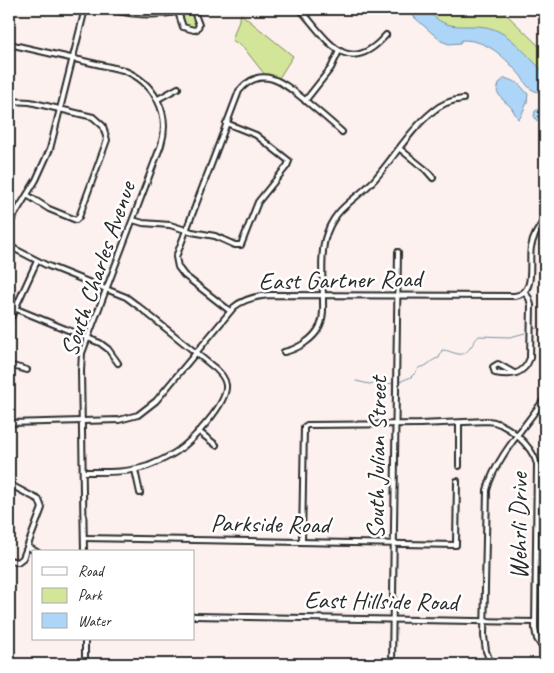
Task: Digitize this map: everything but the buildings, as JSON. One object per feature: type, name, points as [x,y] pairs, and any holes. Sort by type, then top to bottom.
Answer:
[{"type":"street","points":[[9,224],[48,155],[85,9]]},
{"type":"street","points":[[108,9],[142,15],[178,12],[187,9]]},
{"type":"street","points":[[178,12],[183,26],[194,30],[197,29],[199,24],[193,9]]},
{"type":"street","points":[[300,9],[327,41],[340,51],[351,54],[364,52],[375,46],[386,35]]},
{"type":"street","name":"South Charles Avenue","points":[[9,44],[134,74],[148,86],[158,99],[164,118],[162,141],[88,338],[81,364],[84,550]]},
{"type":"street","points":[[305,101],[331,68],[340,51]]},
{"type":"street","points":[[230,311],[179,269],[176,260],[239,91],[250,82],[262,78],[272,78],[281,82],[342,132]]},
{"type":"street","points":[[158,99],[178,88]]},
{"type":"street","points":[[284,352],[299,346],[319,328],[323,316],[323,254],[326,238],[331,225],[344,206],[374,180],[432,112],[445,103],[463,100]]},
{"type":"street","points":[[9,101],[30,102],[96,119],[103,126],[107,135],[79,217],[76,220],[54,212],[27,195]]},
{"type":"street","points":[[133,220],[143,223],[170,225],[214,236],[239,246],[241,245],[258,202],[289,163],[288,159],[263,140],[226,123]]},
{"type":"street","points":[[400,149],[433,178]]},
{"type":"street","points":[[514,373],[498,364],[493,367],[495,373],[514,373],[523,371],[530,358],[531,305],[525,293],[529,284],[532,244],[545,219]]},
{"type":"street","points":[[9,246],[37,261],[134,302],[196,352],[220,373],[224,379],[226,387],[222,400],[198,431],[185,444],[168,456],[154,464],[136,470],[83,472]]},
{"type":"street","name":"South Julian Street","points":[[392,664],[398,252]]},
{"type":"street","points":[[9,322],[37,261]]},
{"type":"street","name":"East Gartner Road","points":[[9,423],[123,420],[145,411],[156,401],[230,311],[244,301],[263,295],[514,296],[525,293]]},
{"type":"street","points":[[9,306],[106,346],[118,363]]},
{"type":"street","points":[[9,365],[27,370]]},
{"type":"street","points":[[491,664],[485,645],[484,620],[487,490],[493,472],[545,398]]},
{"type":"street","name":"Wehrli Drive","points":[[460,423],[492,421],[499,424],[518,437],[530,448],[535,456],[540,488],[535,622]]},
{"type":"street","points":[[302,542],[303,430],[307,425],[460,423],[458,466]]},
{"type":"street","points":[[198,431],[216,445]]},
{"type":"street","points":[[136,470],[140,492]]},
{"type":"street","name":"Parkside Road","points":[[84,538],[456,546],[457,481]]},
{"type":"street","points":[[9,484],[39,500],[42,504],[24,558],[20,561],[12,562],[9,560]]},
{"type":"street","points":[[28,546],[34,550]]},
{"type":"street","name":"East Hillside Road","points":[[195,616],[535,622]]},
{"type":"street","points":[[535,622],[537,639],[545,652]]},
{"type":"street","points":[[85,640],[85,664]]},
{"type":"green space","points":[[418,9],[501,9],[545,52],[545,81],[504,45],[450,36]]},
{"type":"green space","points":[[190,11],[193,13],[197,24],[194,29],[184,24],[183,15]]},
{"type":"green space","points":[[241,14],[293,56],[279,78],[265,75],[244,48],[232,40]]},
{"type":"green space","points":[[9,196],[21,204],[9,222]]},
{"type":"water","points":[[407,9],[427,9],[435,18],[452,25],[479,26],[498,31],[517,44],[545,73],[545,95],[529,88],[521,76],[496,51],[472,41],[462,40],[460,43],[449,44],[441,41]]},
{"type":"water","points":[[505,78],[518,83],[528,94],[527,103],[518,119],[511,107],[497,92],[499,83]]},
{"type":"water","points":[[542,108],[545,109],[545,124],[537,121],[534,116],[535,111]]},
{"type":"waterway","points":[[533,329],[537,328],[545,332]]},
{"type":"waterway","points":[[418,369],[439,358],[442,350],[458,354],[465,353],[479,336],[510,337],[525,333]]},
{"type":"waterway","points":[[399,382],[411,377],[417,371]]},
{"type":"waterway","points":[[356,381],[369,384],[381,382],[394,384]]}]
